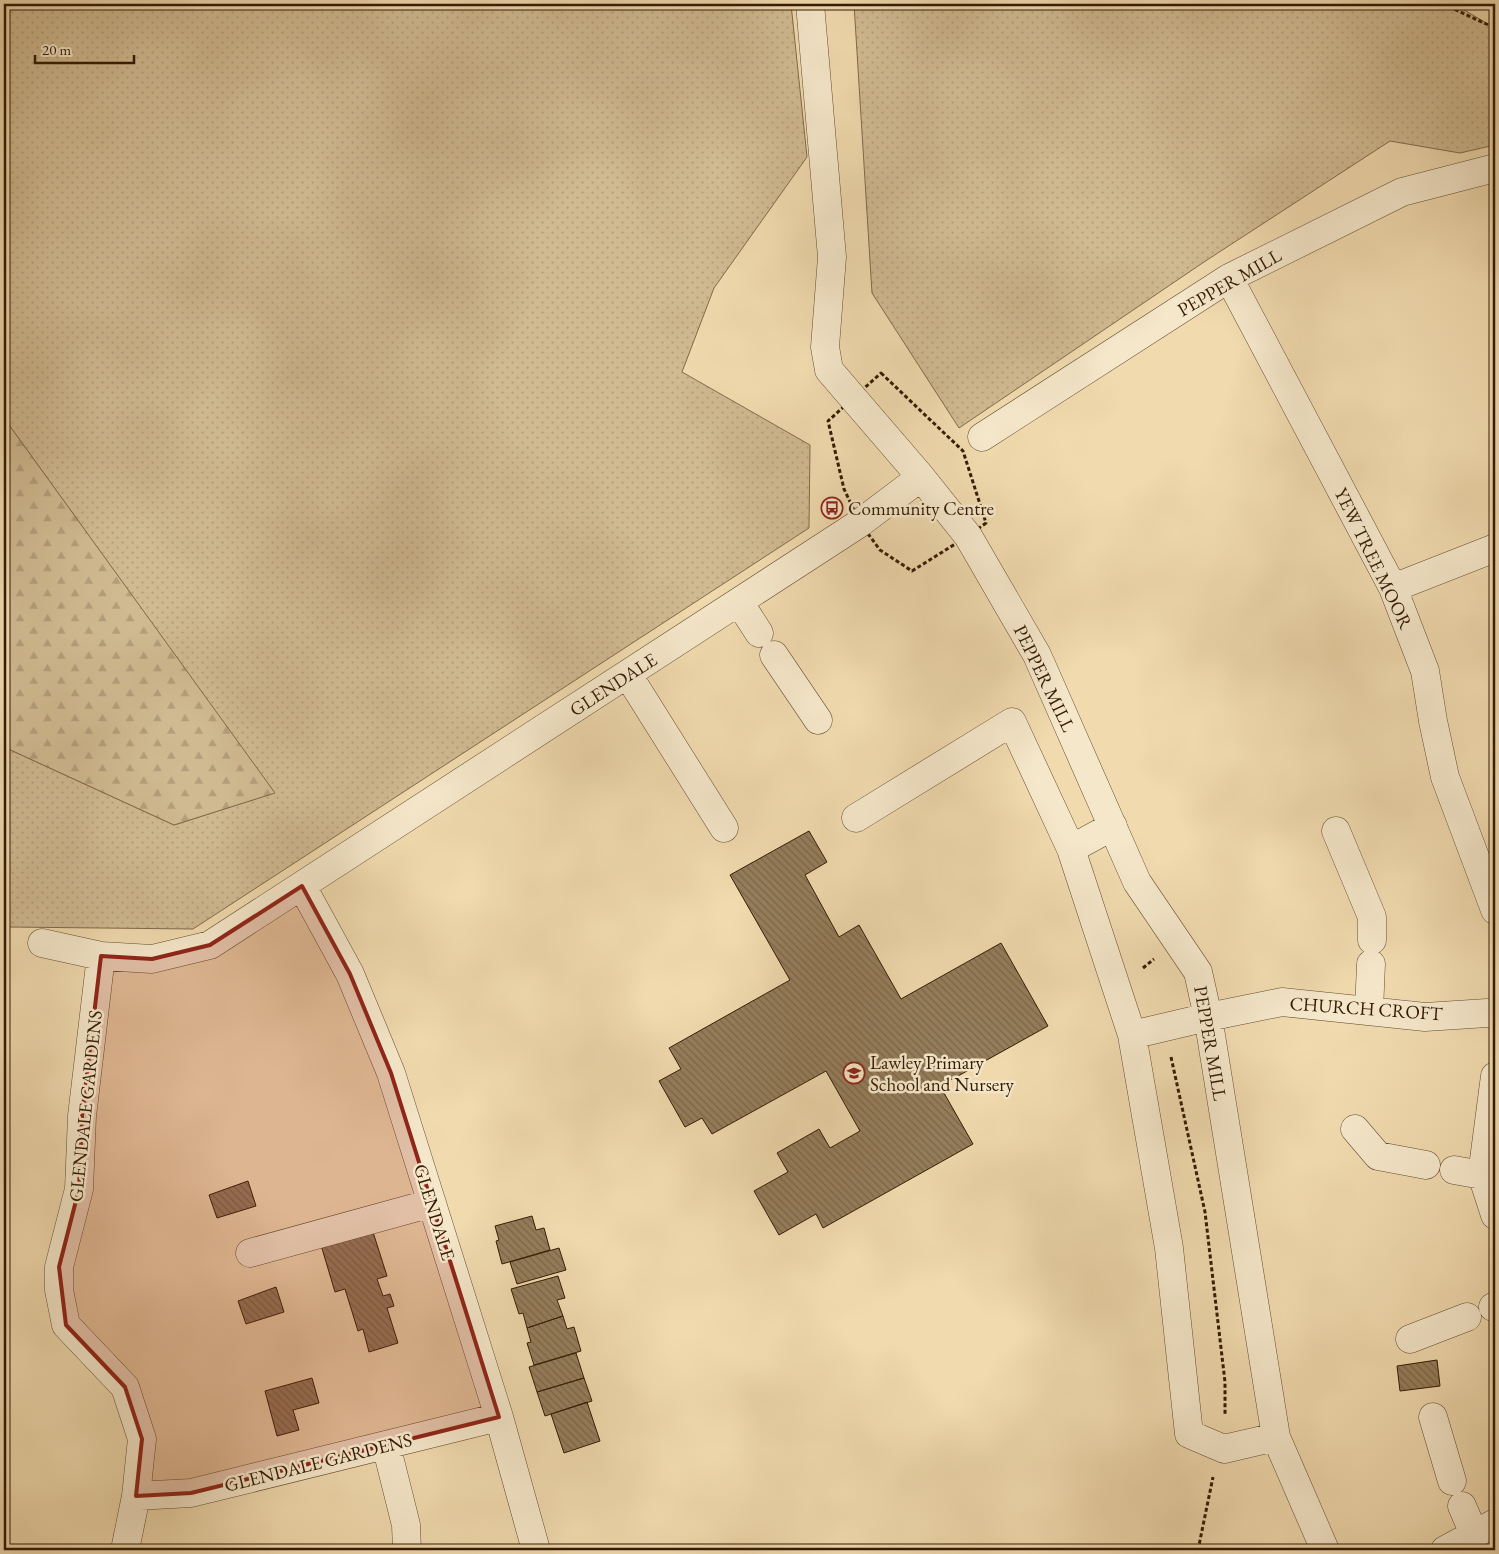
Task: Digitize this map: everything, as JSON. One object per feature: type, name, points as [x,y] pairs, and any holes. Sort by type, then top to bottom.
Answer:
[{"type":"street","name":"PEPPER MILL","points":[[810,4],[832,257],[824,347],[829,370],[921,477],[968,536],[1037,655],[1137,882],[1198,972],[1208,1017],[1276,1437],[1325,1550]]},
{"type":"street","name":"PEPPER MILL","points":[[982,437],[1229,278],[1402,192],[1495,168]]},
{"type":"street","name":"YEW TREE MOOR","points":[[1229,278],[1393,588],[1425,671],[1445,777],[1495,910]]},
{"type":"street","name":"GLENDALE","points":[[42,943],[101,956],[152,959],[210,945],[860,523],[921,477]]},
{"type":"street","points":[[1393,588],[1495,548]]},
{"type":"street","points":[[738,602],[759,633]]},
{"type":"street","points":[[774,655],[818,720]]},
{"type":"street","points":[[628,675],[724,828]]},
{"type":"street","points":[[856,818],[1012,722],[1071,849],[1132,1036],[1170,1248],[1189,1434],[1224,1449],[1276,1437]]},
{"type":"street","points":[[1071,849],[1113,826]]},
{"type":"street","points":[[1336,831],[1372,917],[1369,1011]]},
{"type":"street","name":"GLENDALE","points":[[302,886],[350,974],[391,1073],[499,1417],[536,1550]]},
{"type":"street","name":"GLENDALE GARDENS","points":[[101,956],[82,1116],[79,1189],[59,1267],[59,1290],[66,1325],[125,1388],[142,1439],[136,1496],[125,1550]]},
{"type":"street","name":"CHURCH CROFT","points":[[1132,1036],[1208,1017],[1282,1002],[1425,1017],[1487,1013],[1495,1015]]},
{"type":"street","points":[[1495,1076],[1482,1175],[1495,1215]]},
{"type":"street","points":[[1355,1129],[1378,1156],[1426,1165]]},
{"type":"street","points":[[1454,1170],[1482,1175]]},
{"type":"street","points":[[250,1253],[432,1203]]},
{"type":"street","points":[[1410,1339],[1467,1317]]},
{"type":"street","name":"GLENDALE GARDENS","points":[[136,1496],[191,1493],[499,1417]]},
{"type":"street","points":[[1433,1417],[1457,1494],[1485,1529],[1445,1550]]},
{"type":"street","points":[[386,1445],[406,1524],[407,1550]]},
{"type":"path","points":[[1442,4],[1495,28]]},
{"type":"path","points":[[852,398],[881,373],[963,451],[986,523],[968,536]]},
{"type":"path","points":[[1198,1550],[1212,1479],[1224,1449]]},
{"type":"highlighted area","points":[[302,886],[350,974],[391,1073],[499,1417],[191,1493],[136,1496],[142,1439],[125,1387],[66,1325],[59,1267],[79,1189],[82,1116],[101,956],[152,959],[210,945]]},
{"type":"green space","points":[[4,4],[791,4],[807,157],[714,288],[682,372],[810,445],[809,528],[193,929],[9,927],[4,935],[4,747],[174,825],[274,793],[4,418]]},
{"type":"green space","points":[[854,4],[1454,4],[1495,28],[1495,145],[1460,153],[1390,141],[1204,262],[959,428],[872,293]]},
{"type":"green space","points":[[4,418],[275,793],[174,825],[4,747]]},
{"type":"building","points":[[809,831],[827,862],[805,875],[839,937],[859,925],[901,999],[1001,943],[1048,1026],[940,1086],[973,1144],[823,1228],[816,1214],[779,1235],[754,1191],[788,1172],[777,1153],[819,1129],[830,1148],[860,1131],[826,1071],[712,1134],[702,1118],[685,1127],[659,1081],[681,1069],[669,1048],[790,980],[730,875]]},
{"type":"building","points":[[248,1181],[256,1206],[217,1218],[209,1195]]},
{"type":"building","points":[[532,1216],[536,1230],[544,1228],[550,1250],[502,1264],[496,1241],[499,1240],[495,1226]]},
{"type":"building","points":[[372,1229],[387,1276],[377,1279],[383,1296],[390,1294],[394,1306],[387,1308],[398,1343],[369,1352],[363,1329],[358,1331],[345,1289],[335,1292],[321,1245]]},
{"type":"building","points":[[559,1248],[566,1270],[517,1284],[510,1262]]},
{"type":"building","points":[[558,1276],[565,1298],[557,1300],[563,1316],[527,1328],[523,1313],[519,1314],[511,1289]]},
{"type":"building","points":[[276,1287],[284,1312],[246,1324],[238,1301]]},
{"type":"building","points":[[563,1316],[567,1329],[574,1327],[581,1351],[534,1365],[527,1343],[531,1342],[527,1328]]},
{"type":"building","points":[[576,1353],[584,1378],[537,1392],[529,1367]]},
{"type":"building","points":[[1437,1360],[1440,1386],[1400,1391],[1397,1366]]},
{"type":"building","points":[[312,1378],[319,1403],[293,1410],[299,1430],[277,1436],[265,1391]]},
{"type":"building","points":[[584,1378],[592,1401],[545,1416],[537,1392]]},
{"type":"building","points":[[587,1402],[600,1441],[564,1453],[551,1414]]},
{"type":"place","name":"Community Centre","points":[[832,508]]},
{"type":"place","name":"Lawley Primary School and Nursery","points":[[854,1073]]}]
